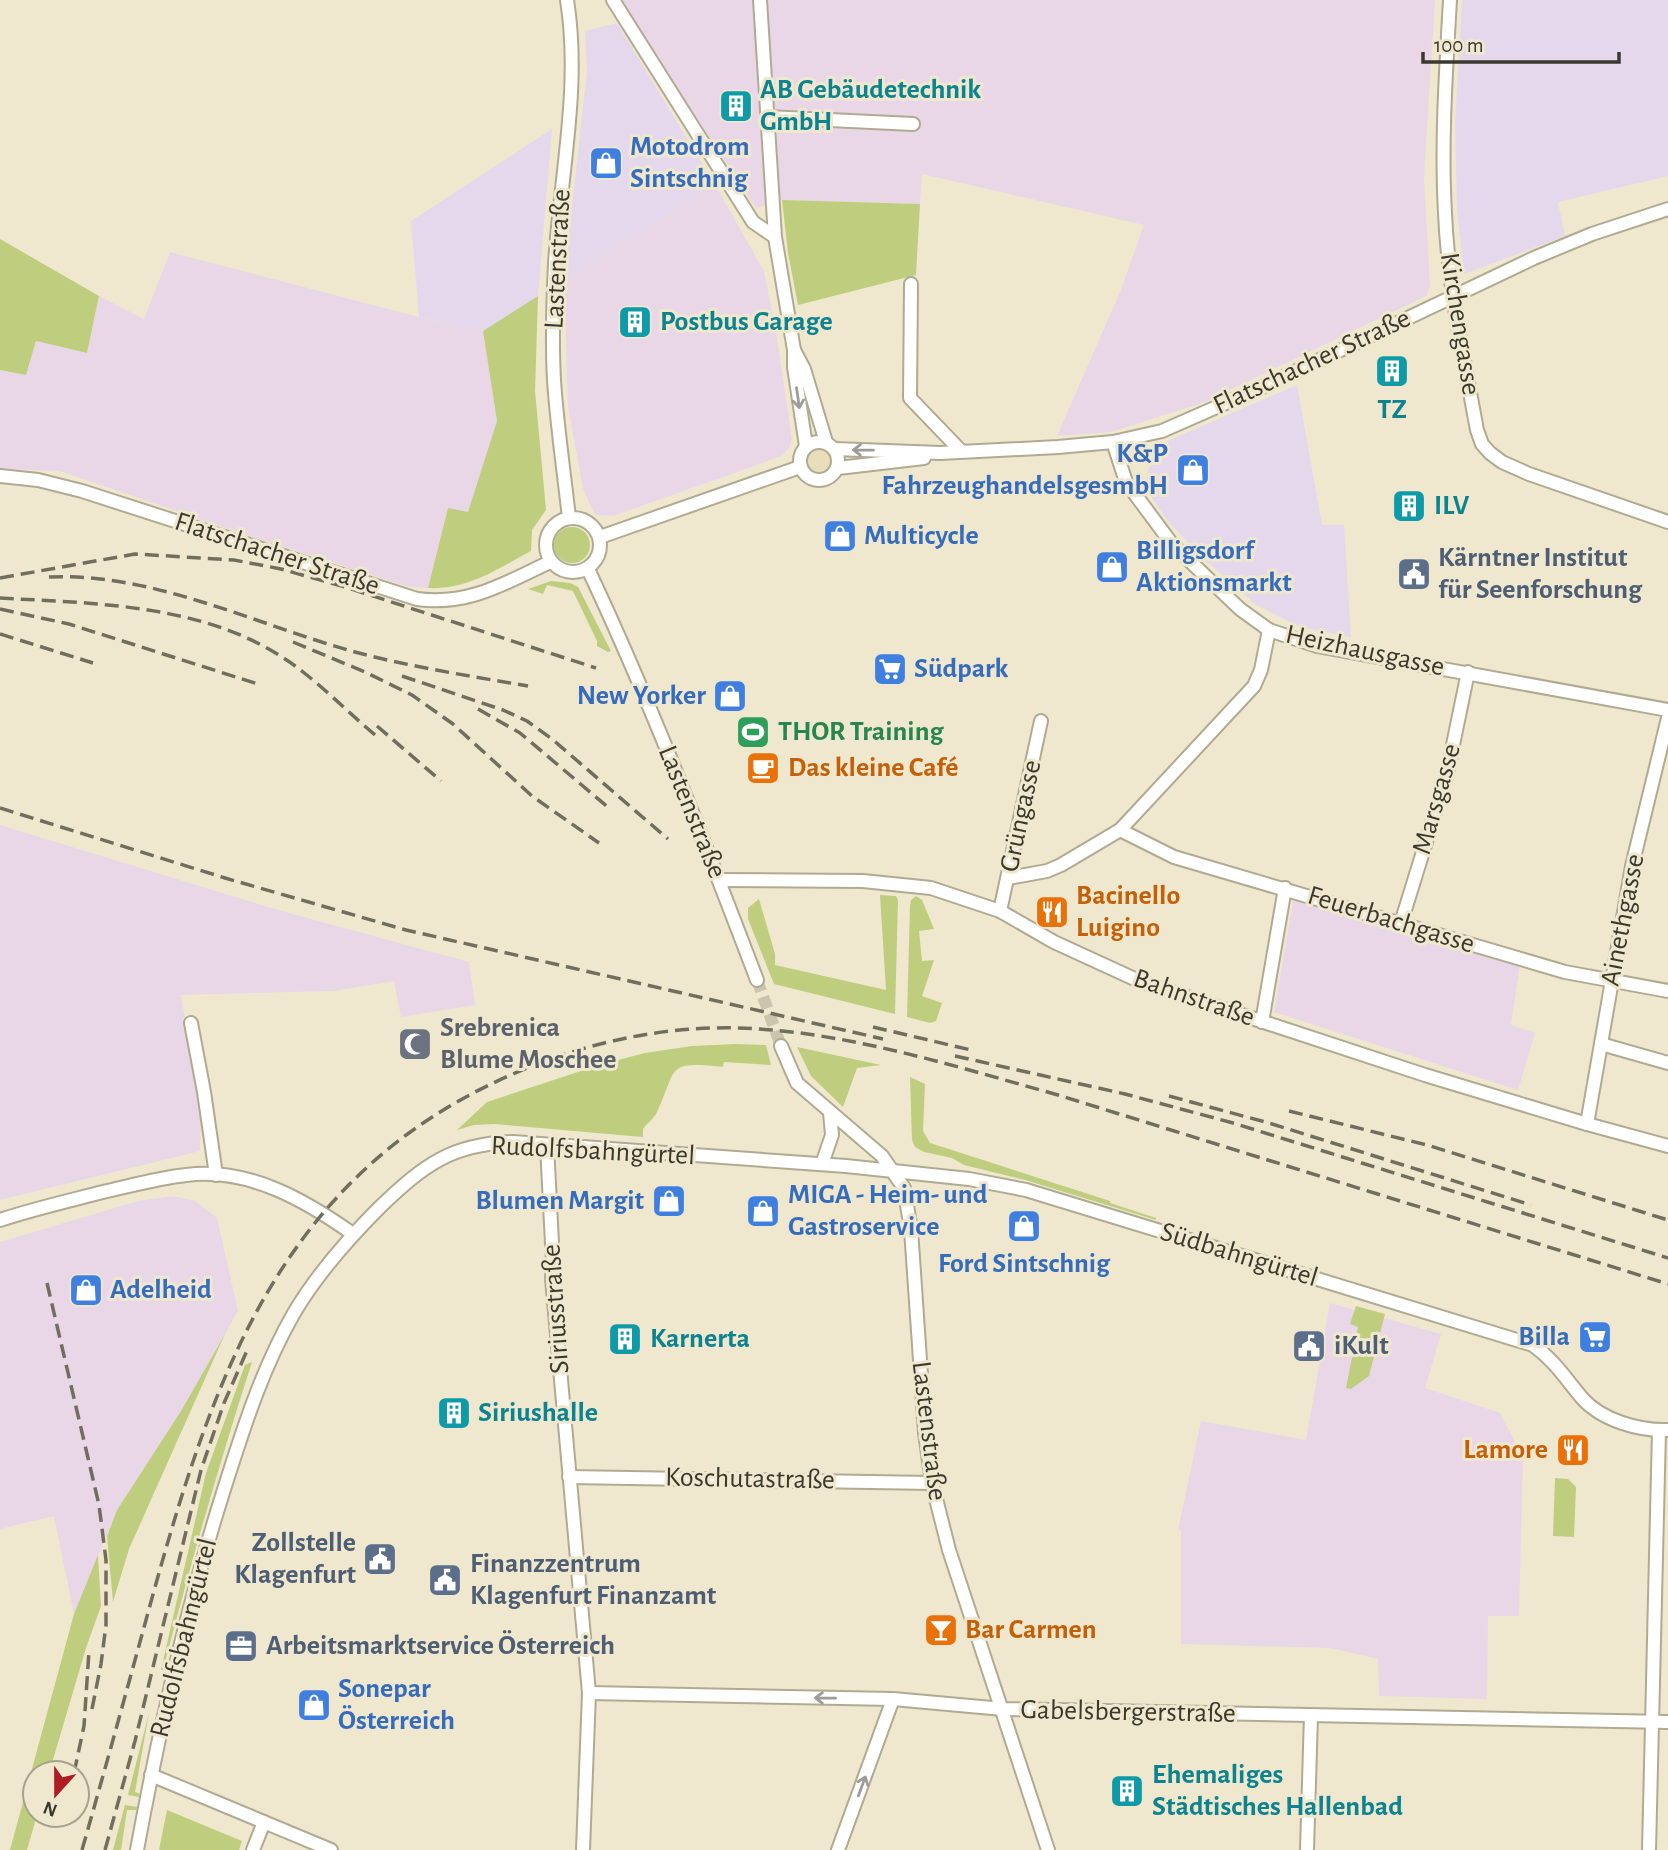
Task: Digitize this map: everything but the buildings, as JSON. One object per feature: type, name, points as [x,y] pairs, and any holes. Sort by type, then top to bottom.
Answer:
[{"type":"street","name":"Lastenstraße","points":[[567,0],[572,33],[572,97],[560,196],[552,324],[554,381],[569,517]]},
{"type":"street","points":[[613,0],[753,222],[775,237]]},
{"type":"street","points":[[760,0],[775,237],[794,349],[793,367],[806,446]]},
{"type":"street","name":"Kirchengasse","points":[[1450,0],[1443,123],[1445,216],[1453,295],[1477,430],[1482,443],[1502,462],[1530,474],[1668,522]]},
{"type":"street","points":[[767,117],[913,124]]},
{"type":"street","name":"Flatschacher Straße","points":[[830,446],[940,453],[1113,442],[1162,431],[1269,384],[1453,295],[1592,234],[1668,209]]},
{"type":"street","points":[[911,284],[910,398],[961,451]]},
{"type":"street","points":[[794,349],[804,369],[830,446],[839,458],[838,468],[832,476],[824,480],[813,480],[800,467],[800,456],[806,446],[815,442],[830,446]]},
{"type":"street","points":[[1113,442],[1126,482],[1172,544],[1240,609],[1269,630]]},
{"type":"street","name":"Flatschacher Straße","points":[[838,468],[927,458],[940,453]]},
{"type":"street","points":[[600,537],[800,467]]},
{"type":"street","name":"Flatschacher Straße","points":[[0,476],[38,480],[82,491],[417,600],[458,600],[496,587],[550,562]]},
{"type":"street","points":[[569,517],[592,525],[600,537],[601,549],[596,561],[588,569],[576,573],[561,571],[550,562],[545,550],[548,533],[557,522],[569,517]]},
{"type":"street","name":"Lastenstraße","points":[[588,569],[642,688],[720,880],[757,980]]},
{"type":"street","name":"Heizhausgasse","points":[[1008,878],[1047,871],[1061,865],[1120,830],[1254,686],[1261,670],[1269,630],[1317,646],[1668,710]]},
{"type":"street","name":"Marsgasse","points":[[1401,923],[1447,774],[1468,672]]},
{"type":"street","name":"Ainethgasse","points":[[1587,1124],[1633,858],[1668,718]]},
{"type":"street","name":"Grüngasse","points":[[1000,911],[1041,721]]},
{"type":"street","name":"Feuerbachgasse","points":[[1120,830],[1174,857],[1564,972],[1668,991]]},
{"type":"street","name":"Bahnstraße","points":[[720,880],[863,881],[931,888],[1000,911],[1054,942],[1139,981],[1587,1124],[1668,1146]]},
{"type":"street","points":[[1262,1022],[1285,888]]},
{"type":"street","points":[[191,1023],[216,1175]]},
{"type":"street","points":[[1601,1044],[1668,1063]]},
{"type":"street","name":"Lastenstraße","points":[[781,1046],[797,1083],[882,1156],[900,1179],[908,1200],[925,1433],[932,1483],[949,1550],[1048,1850]]},
{"type":"street","points":[[822,1164],[832,1135],[830,1112]]},
{"type":"street","name":"Rudolfsbahngürtel","points":[[137,1850],[175,1669],[210,1531],[260,1382],[275,1347],[312,1285],[353,1234],[410,1179],[449,1154],[486,1143],[513,1142],[894,1171]]},
{"type":"street","name":"Siriusstraße","points":[[547,1145],[554,1263],[552,1279],[589,1693],[583,1850]]},
{"type":"street","name":"Südbahngürtel","points":[[894,1171],[969,1179],[1026,1190],[1533,1345],[1555,1363],[1584,1400],[1599,1413],[1632,1425],[1663,1430]]},
{"type":"street","points":[[0,1220],[131,1186],[188,1175],[216,1175],[262,1184],[291,1195],[320,1210],[353,1234]]},
{"type":"street","points":[[1649,1850],[1663,1430]]},
{"type":"street","name":"Koschutastraße","points":[[569,1477],[932,1483]]},
{"type":"street","name":"Gabelsbergerstraße","points":[[589,1693],[893,1699],[1003,1709],[1668,1722]]},
{"type":"street","points":[[838,1850],[893,1699]]},
{"type":"street","points":[[1307,1850],[1311,1715]]},
{"type":"street","points":[[151,1775],[331,1850]]},
{"type":"street","points":[[253,1850],[264,1822]]},
{"type":"shaded area","points":[[619,0],[1435,0],[1424,177],[1430,287],[1426,296],[1205,402],[1111,432],[1057,436],[1120,292],[1144,225],[922,174],[920,204],[782,200],[756,208]]},
{"type":"shaded area","points":[[1462,0],[1668,0],[1668,176],[1558,202],[1565,236],[1464,274],[1457,209],[1455,123]]},
{"type":"shaded area","points":[[617,23],[715,185],[564,280],[587,71],[585,31]]},
{"type":"shaded area","points":[[552,129],[538,296],[483,331],[419,317],[411,221]]},
{"type":"shaded area","points":[[715,185],[764,271],[792,439],[789,448],[782,456],[613,516],[595,515],[583,489],[568,406],[564,280]]},
{"type":"shaded area","points":[[170,252],[483,331],[497,421],[468,513],[448,508],[428,588],[406,586],[60,471],[0,469],[0,370],[26,375],[36,341],[87,353],[99,296],[144,319]]},
{"type":"shaded area","points":[[1297,385],[1322,525],[1344,525],[1351,637],[1300,627],[1256,605],[1202,557],[1167,520],[1144,486],[1156,446]]},
{"type":"shaded area","points":[[0,825],[278,910],[469,962],[475,1005],[401,1017],[394,981],[333,991],[181,995],[201,1115],[200,1151],[0,1200]]},
{"type":"shaded area","points":[[1294,897],[1520,964],[1511,1025],[1535,1033],[1518,1090],[1274,1012]]},
{"type":"shaded area","points":[[173,1196],[195,1201],[217,1218],[238,1311],[181,1411],[117,1510],[74,1614],[54,1516],[0,1529],[0,1242],[138,1201]]},
{"type":"shaded area","points":[[1330,1303],[1441,1334],[1425,1388],[1500,1413],[1523,1458],[1519,1616],[1488,1616],[1487,1699],[1379,1696],[1378,1659],[1331,1648],[1181,1644],[1181,1531],[1178,1530],[1201,1421],[1306,1440]]},
{"type":"green space","points":[[782,200],[920,204],[916,275],[798,305]]},
{"type":"green space","points":[[0,239],[99,296],[87,353],[36,341],[26,375],[0,370]]},
{"type":"green space","points":[[538,296],[535,391],[546,510],[532,530],[531,551],[469,582],[443,588],[428,588],[448,508],[468,512],[497,421],[483,331]]},
{"type":"green space","points":[[572,527],[585,532],[590,545],[585,558],[572,563],[559,558],[554,545],[559,532]]},
{"type":"green space","points":[[551,581],[570,583],[578,587],[611,651],[597,646],[573,591],[547,585],[543,594],[528,589]]},
{"type":"green space","points":[[880,895],[896,896],[898,900],[895,1014],[774,984],[748,919],[748,908],[759,899],[775,954],[775,965],[886,990]]},
{"type":"green space","points":[[916,896],[922,900],[934,929],[919,931],[922,961],[934,960],[922,996],[942,1003],[936,1021],[930,1023],[907,1017],[910,906],[911,900]]},
{"type":"green space","points":[[766,1045],[771,1065],[724,1062],[723,1067],[691,1065],[676,1070],[656,1114],[643,1129],[643,1137],[495,1124],[474,1125],[457,1130],[487,1102],[599,1065],[645,1053],[692,1046]]},
{"type":"green space","points":[[797,1047],[881,1065],[857,1068],[843,1107],[811,1076]]},
{"type":"green space","points":[[910,1077],[925,1084],[923,1131],[930,1143],[1110,1201],[1156,1220],[1025,1180],[964,1165],[952,1158],[924,1152],[915,1147],[912,1140]]},
{"type":"green space","points":[[1356,1306],[1385,1314],[1369,1376],[1351,1389],[1346,1388],[1358,1327],[1350,1324]]},
{"type":"green space","points":[[225,1334],[129,1549],[113,1602],[107,1536],[117,1510],[181,1411]]},
{"type":"green space","points":[[252,1362],[161,1670],[206,1473],[245,1365]]},
{"type":"green space","points":[[1555,1478],[1568,1479],[1576,1487],[1574,1537],[1553,1536]]},
{"type":"green space","points":[[98,1555],[101,1606],[53,1759],[35,1759],[74,1614]]},
{"type":"green space","points":[[149,1713],[135,1792],[140,1794],[139,1797],[128,1795]]},
{"type":"green space","points":[[125,1805],[137,1807],[136,1810],[127,1810],[121,1850],[113,1850]]},
{"type":"green space","points":[[21,1809],[21,1829],[33,1829],[27,1850],[10,1850]]},
{"type":"green space","points":[[167,1810],[242,1841],[239,1850],[159,1850]]},
{"type":"sand","points":[[820,448],[829,452],[833,461],[829,470],[820,474],[811,470],[807,461],[811,452]]},
{"type":"tunnel","points":[[757,980],[781,1046]]},
{"type":"railway","points":[[0,578],[135,554],[234,560],[281,569],[345,587],[596,668]]},
{"type":"railway","points":[[49,577],[88,578],[165,591],[355,652],[419,667],[528,686]]},
{"type":"railway","points":[[0,598],[119,606],[197,620],[234,633],[270,650],[303,672],[380,739]]},
{"type":"railway","points":[[0,609],[69,624],[261,685]]},
{"type":"railway","points":[[0,634],[93,663]]},
{"type":"railway","points":[[293,642],[412,695],[453,724],[532,796],[599,843]]},
{"type":"railway","points":[[402,676],[503,710],[527,721],[552,739],[668,839]]},
{"type":"railway","points":[[478,709],[520,733],[609,808]]},
{"type":"railway","points":[[377,726],[441,781]]},
{"type":"railway","points":[[0,808],[225,878],[406,930],[883,1039]]},
{"type":"railway","points":[[873,1027],[971,1050]]},
{"type":"railway","points":[[82,1850],[176,1515],[202,1436],[233,1360],[269,1289],[314,1225],[368,1167],[434,1116],[513,1074],[543,1062],[634,1036],[697,1029],[760,1029],[836,1038],[948,1064],[1058,1095],[1668,1284]]},
{"type":"railway","points":[[955,1056],[1125,1094],[1233,1123],[1668,1258]]},
{"type":"railway","points":[[1169,1096],[1269,1123],[1531,1205]]},
{"type":"railway","points":[[1289,1111],[1427,1145],[1668,1220]]},
{"type":"railway","points":[[47,1283],[99,1505],[106,1560],[106,1625],[92,1709]]},
{"type":"railway","points":[[105,1850],[135,1741],[201,1470],[224,1403],[249,1346]]},
{"type":"railway","points":[[77,1759],[84,1726],[89,1651]]},
{"type":"place","name":"AB Gebäudetechnik GmbH","points":[[736,106]]},
{"type":"place","name":"Motodrom Sintschnig","points":[[606,163]]},
{"type":"place","name":"Postbus Garage","points":[[635,322]]},
{"type":"place","name":"TZ","points":[[1392,371]]},
{"type":"place","name":"K&P FahrzeughandelsgesmbH","points":[[1193,470]]},
{"type":"place","name":"ILV","points":[[1409,506]]},
{"type":"place","name":"Multicycle","points":[[840,536]]},
{"type":"place","name":"Billigsdorf Aktionsmarkt","points":[[1112,567]]},
{"type":"place","name":"Kärntner Institut für Seenforschung","points":[[1414,574]]},
{"type":"place","name":"Südpark","points":[[890,669]]},
{"type":"place","name":"New Yorker","points":[[730,696]]},
{"type":"place","name":"THOR Training","points":[[753,732]]},
{"type":"place","name":"Das kleine Café","points":[[763,768]]},
{"type":"place","name":"Bacinello Luigino","points":[[1052,912]]},
{"type":"place","name":"Srebrenica Blume Moschee","points":[[415,1044]]},
{"type":"place","name":"Blumen Margit","points":[[669,1201]]},
{"type":"place","name":"MIGA - Heim- und Gastroservice","points":[[763,1211]]},
{"type":"place","name":"Ford Sintschnig","points":[[1024,1226]]},
{"type":"place","name":"Adelheid","points":[[86,1290]]},
{"type":"place","name":"Billa","points":[[1595,1337]]},
{"type":"place","name":"Karnerta","points":[[625,1339]]},
{"type":"place","name":"iKult","points":[[1309,1346]]},
{"type":"place","name":"Siriushalle","points":[[454,1413]]},
{"type":"place","name":"Lamore","points":[[1573,1450]]},
{"type":"place","name":"Zollstelle Klagenfurt","points":[[380,1559]]},
{"type":"place","name":"Finanzzentrum Klagenfurt Finanzamt","points":[[445,1580]]},
{"type":"place","name":"Bar Carmen","points":[[941,1630]]},
{"type":"place","name":"Arbeitsmarktservice Österreich","points":[[241,1646]]},
{"type":"place","name":"Sonepar Österreich","points":[[314,1705]]},
{"type":"place","name":"Ehemaliges Städtisches Hallenbad","points":[[1127,1791]]}]
